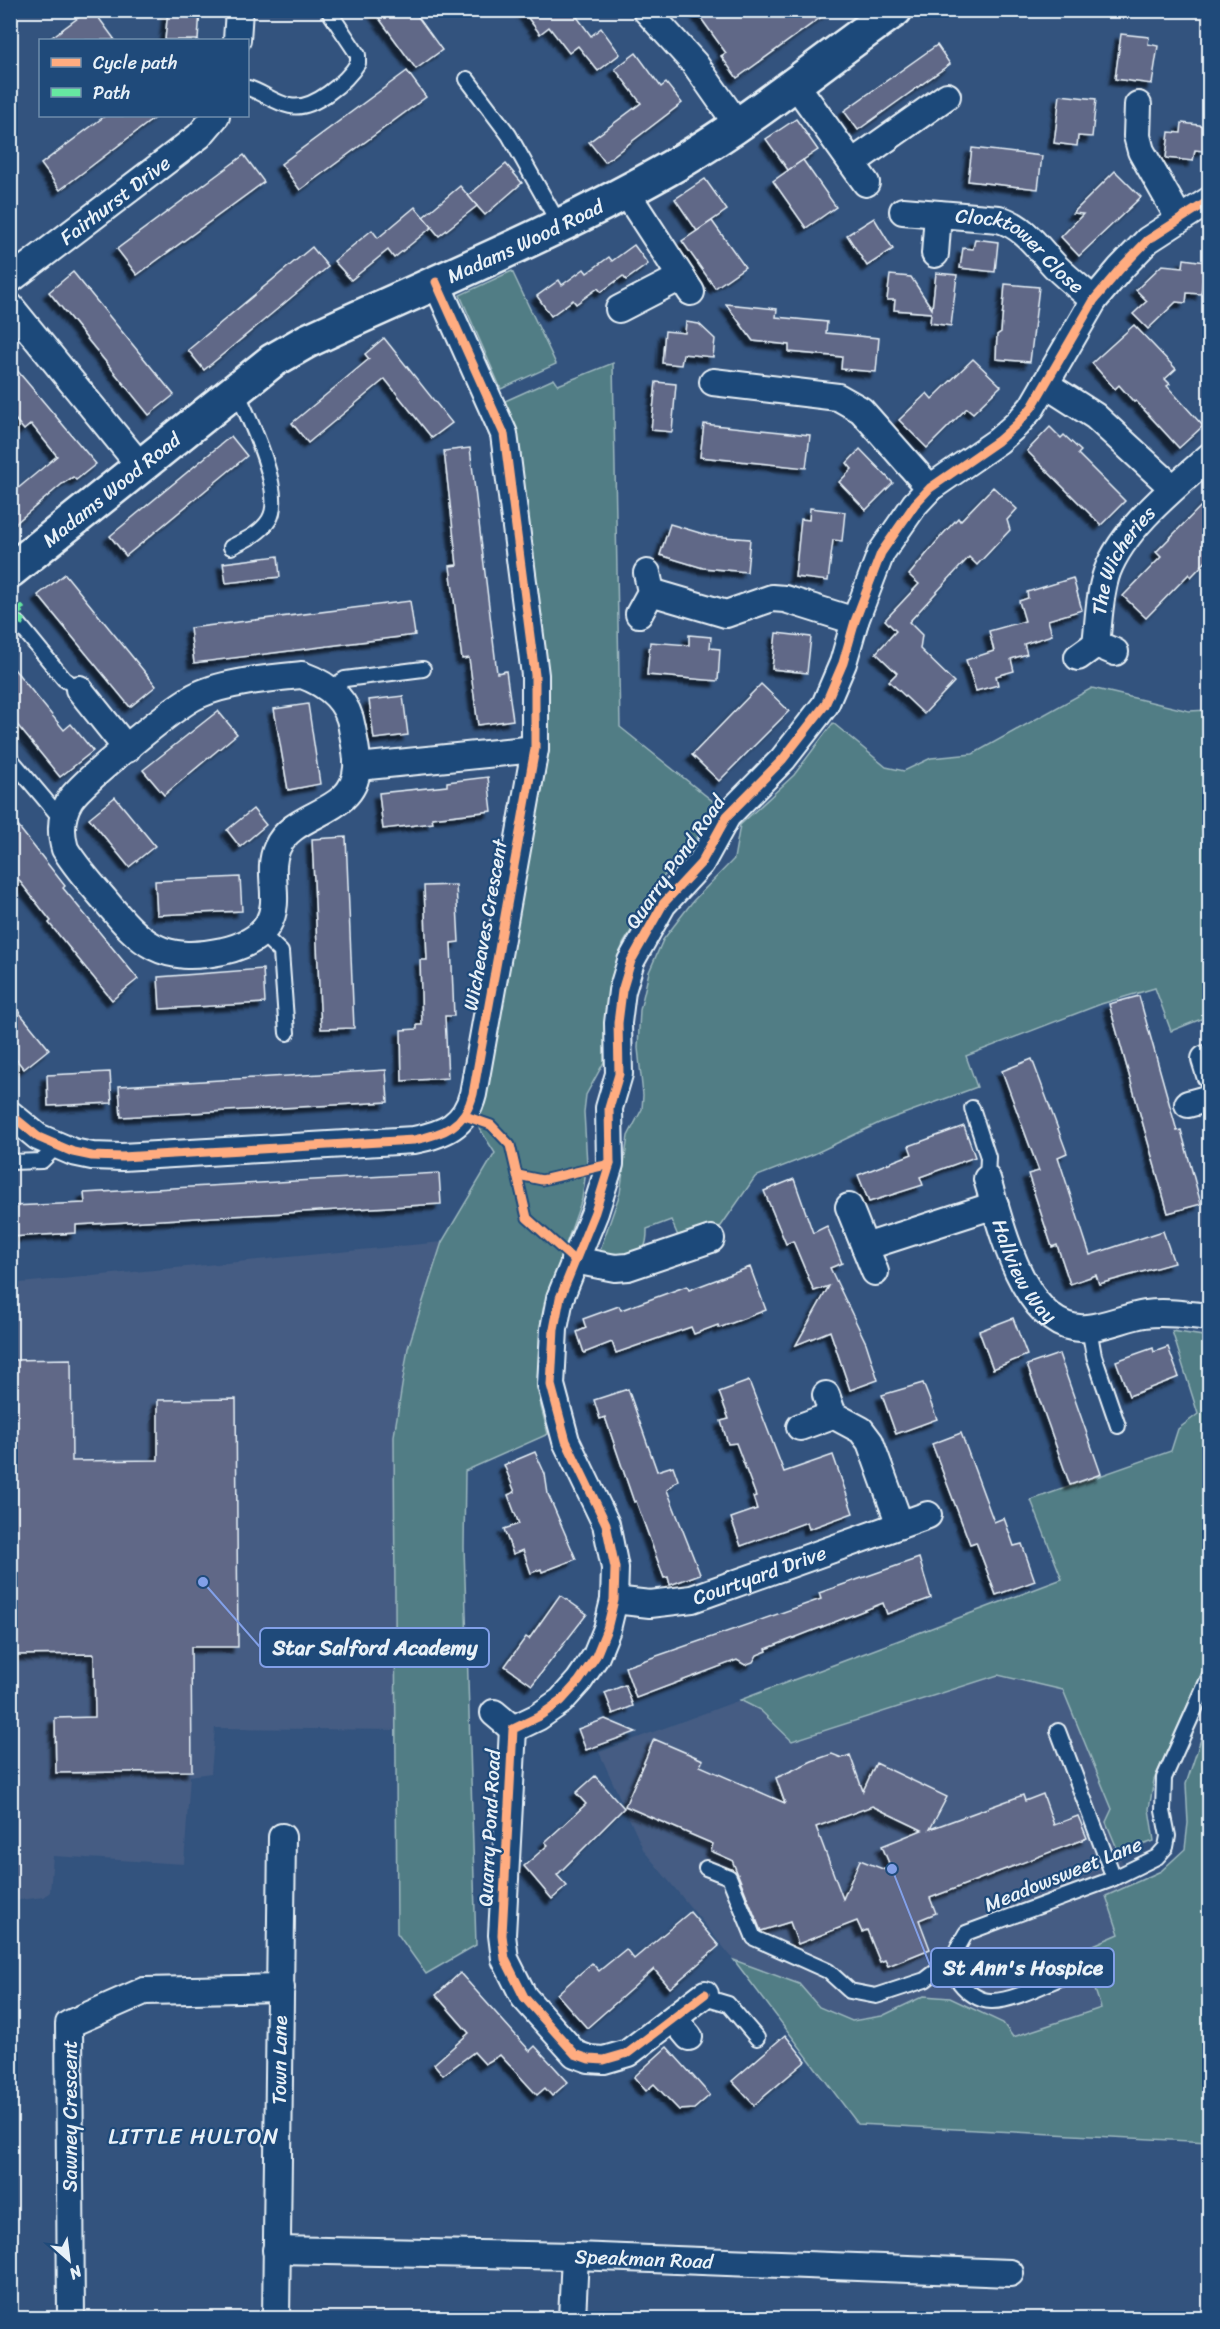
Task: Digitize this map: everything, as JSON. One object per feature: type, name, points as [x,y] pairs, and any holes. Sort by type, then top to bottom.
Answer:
[{"type":"street","points":[[237,39],[239,10]]},
{"type":"street","points":[[646,10],[695,64],[737,124]]},
{"type":"street","name":"Madams Wood Road","points":[[10,571],[141,467],[235,388],[272,361],[308,340],[626,192],[682,160],[737,124],[895,10]]},
{"type":"street","points":[[794,82],[859,173],[947,96]]},
{"type":"street","points":[[1138,105],[1126,138],[1148,167],[1179,218]]},
{"type":"street","name":"Fairhurst Drive","points":[[10,280],[199,136],[215,117]]},
{"type":"street","points":[[619,309],[686,284],[626,192]]},
{"type":"street","name":"Quarry Pond Road","points":[[703,1995],[681,2028],[628,2053],[604,2060],[590,2059],[576,2054],[537,2014],[513,1979],[505,1959],[502,1935],[504,1721],[538,1717],[561,1701],[579,1681],[596,1656],[607,1629],[614,1600],[615,1568],[606,1524],[566,1442],[551,1385],[554,1329],[560,1298],[595,1212],[610,1164],[609,1108],[619,1074],[618,1023],[622,990],[631,961],[663,904],[701,863],[727,816],[783,759],[825,705],[843,663],[855,621],[881,553],[903,520],[930,488],[998,441],[1017,424],[1032,407],[1094,300],[1149,240],[1209,200]]},
{"type":"street","name":"Clocktower Close","points":[[903,211],[999,219],[1012,223],[1094,300]]},
{"type":"street","name":"Clocktower Close","points":[[935,254],[938,214]]},
{"type":"street","name":"Wicheaves Crescent","points":[[10,1114],[38,1137],[57,1146],[92,1156],[134,1156],[414,1140],[437,1135],[455,1125],[465,1116],[473,1094],[535,749],[535,675],[509,454],[504,434],[436,282]]},
{"type":"street","points":[[10,306],[141,467]]},
{"type":"street","points":[[713,382],[755,376],[838,397],[861,410],[930,488]]},
{"type":"street","name":"The Wicheries","points":[[1046,384],[1095,416],[1173,488]]},
{"type":"street","name":"The Wicheries","points":[[1096,651],[1101,595],[1115,554],[1128,536],[1173,488],[1209,456]]},
{"type":"street","points":[[639,614],[649,583],[726,614],[772,598],[784,599],[855,621]]},
{"type":"street","points":[[302,675],[329,689],[346,707],[351,718],[358,768],[353,786],[340,801],[297,825],[285,835],[277,848],[273,863],[273,913],[261,933],[245,944],[211,954],[180,954],[149,946],[135,937],[73,862],[61,835],[70,801],[78,790],[183,703],[212,689],[302,675]]},
{"type":"street","points":[[79,689],[128,749]]},
{"type":"street","points":[[358,768],[535,749]]},
{"type":"street","name":"Hallview Way","points":[[987,1179],[1029,1293],[1054,1321],[1077,1329],[1145,1314],[1174,1313],[1209,1317]]},
{"type":"street","name":"Hallview Way","points":[[865,1247],[995,1205]]},
{"type":"street","points":[[849,1207],[875,1272]]},
{"type":"street","points":[[574,1260],[615,1268],[628,1267],[664,1245],[711,1239]]},
{"type":"street","points":[[800,1427],[830,1405],[861,1430],[870,1442],[900,1525]]},
{"type":"street","name":"Courtyard Drive","points":[[614,1600],[650,1605],[692,1599],[928,1515]]},
{"type":"street","name":"Town Lane","points":[[276,2319],[282,1836]]},
{"type":"street","name":"Sawney Crescent","points":[[71,2319],[69,2024],[144,1991],[281,1988]]},
{"type":"street","name":"Speakman Road","points":[[276,2250],[575,2256],[1010,2273]]},
{"type":"street","points":[[572,2319],[575,2256]]},
{"type":"lane","points":[[249,88],[293,107],[315,101],[346,78],[358,63],[358,55],[328,10]]},
{"type":"lane","points":[[467,79],[510,135],[559,224]]},
{"type":"lane","points":[[231,547],[256,534],[270,518],[273,498],[266,460],[235,388]]},
{"type":"lane","points":[[19,624],[64,679],[79,689]]},
{"type":"lane","points":[[329,689],[345,679],[423,669]]},
{"type":"lane","points":[[10,758],[63,821]]},
{"type":"lane","points":[[261,933],[282,952],[287,1033]]},
{"type":"lane","points":[[972,1108],[988,1157],[987,1179]]},
{"type":"lane","points":[[10,1162],[42,1161],[57,1146]]},
{"type":"lane","points":[[1089,1328],[1094,1356],[1118,1426]]},
{"type":"lane","name":"Meadowsweet Lane","points":[[951,1960],[966,1933],[1114,1878],[1157,1857],[1166,1847],[1164,1778],[1209,1675]]},
{"type":"lane","points":[[1058,1731],[1114,1878]]},
{"type":"lane","points":[[706,1868],[729,1877],[754,1938],[828,1971],[850,1990],[876,1996],[925,1980],[940,1972],[951,1960]]},
{"type":"lane","points":[[951,1960],[953,1974],[968,1992],[988,2002],[1001,2000],[1070,1974]]},
{"type":"lane","points":[[703,1995],[728,2004],[757,2038]]},
{"type":"shaded area","points":[[442,1242],[408,1348],[394,1436],[396,1730],[215,1728],[211,1773],[190,1776],[184,1864],[53,1856],[50,1892],[44,1897],[11,1901],[10,1284]]},
{"type":"shaded area","points":[[998,1675],[1063,1690],[1112,1809],[1106,1822],[1131,1884],[1106,1896],[1119,1934],[1101,2008],[1012,2038],[924,1996],[882,2016],[852,2021],[819,2007],[799,1984],[734,1960],[644,1851],[599,1752],[740,1700],[760,1710],[793,1741]]},
{"type":"green space","points":[[512,271],[556,364],[501,389],[460,295]]},
{"type":"green space","points":[[613,363],[620,727],[715,803],[689,853],[664,876],[623,944],[610,982],[605,1016],[604,1062],[586,1095],[584,1112],[587,1164],[582,1199],[549,1292],[541,1329],[540,1403],[548,1434],[465,1471],[464,1547],[476,1945],[426,1974],[397,1933],[394,1436],[408,1348],[442,1242],[495,1153],[473,1118],[548,738],[547,683],[518,445],[503,402],[554,379],[558,385]]},
{"type":"green space","points":[[1092,688],[1189,711],[1209,710],[1209,1016],[1171,1031],[1155,988],[1101,1004],[966,1056],[977,1087],[879,1123],[814,1154],[755,1177],[721,1226],[684,1238],[678,1236],[671,1220],[647,1229],[644,1249],[634,1257],[626,1258],[599,1253],[620,1193],[628,1136],[642,1109],[643,1095],[638,1048],[640,1010],[649,972],[663,940],[693,901],[734,859],[740,825],[794,775],[833,723],[886,767],[904,771],[931,758],[973,754]]},
{"type":"green space","points":[[1172,1331],[1209,1337],[1209,1657],[1154,1780],[1149,1809],[1154,1841],[1119,1853],[1106,1822],[1112,1809],[1063,1690],[998,1675],[792,1741],[760,1710],[740,1700],[1062,1579],[1031,1500],[1171,1451],[1178,1429],[1198,1414]]},
{"type":"green space","points":[[1209,1715],[1209,2142],[858,2124],[734,1960],[799,1984],[819,2007],[852,2021],[882,2016],[924,1996],[950,1998],[1003,2023],[1013,2037],[1101,2008],[1082,1950],[1119,1934],[1106,1896],[1161,1871],[1185,1849],[1188,1823],[1186,1784]]},
{"type":"building","points":[[89,10],[93,10],[114,39],[49,39]]},
{"type":"building","points":[[168,10],[200,10],[198,39],[165,39]]},
{"type":"building","points":[[373,10],[413,10],[442,50],[416,69]]},
{"type":"building","points":[[522,10],[572,10],[591,36],[601,28],[620,54],[598,71],[578,46],[569,53],[549,27],[540,34]]},
{"type":"building","points":[[695,10],[831,10],[737,78],[721,56],[726,53]]},
{"type":"building","points":[[1121,34],[1149,37],[1148,44],[1158,46],[1152,84],[1115,79]]},
{"type":"building","points":[[937,45],[950,64],[858,130],[844,111]]},
{"type":"building","points":[[636,53],[661,87],[666,83],[682,103],[605,162],[589,142],[641,103],[615,69]]},
{"type":"building","points":[[407,71],[426,97],[300,190],[281,164]]},
{"type":"building","points":[[1060,95],[1096,99],[1092,137],[1078,136],[1077,146],[1054,143]]},
{"type":"building","points":[[104,117],[156,117],[60,190],[41,164]]},
{"type":"building","points":[[796,119],[818,150],[788,170],[766,139]]},
{"type":"building","points":[[1182,123],[1207,126],[1204,151],[1195,150],[1193,161],[1166,158],[1169,132],[1181,133]]},
{"type":"building","points":[[972,148],[1042,156],[1038,189],[968,181]]},
{"type":"building","points":[[244,155],[264,182],[137,275],[117,249]]},
{"type":"building","points":[[803,160],[836,207],[806,228],[773,181]]},
{"type":"building","points":[[506,164],[522,183],[485,215],[468,196]]},
{"type":"building","points":[[1115,171],[1141,197],[1079,256],[1061,237],[1083,214],[1073,213]]},
{"type":"building","points":[[705,179],[727,210],[697,231],[675,199]]},
{"type":"building","points":[[460,186],[477,206],[439,236],[423,217]]},
{"type":"building","points":[[415,207],[432,227],[394,258],[388,250],[351,280],[334,261],[372,230],[378,238]]},
{"type":"building","points":[[874,218],[893,249],[867,266],[847,235]]},
{"type":"building","points":[[712,221],[745,267],[715,288],[682,241]]},
{"type":"building","points":[[975,239],[998,242],[995,272],[960,268],[963,248],[973,249]]},
{"type":"building","points":[[634,245],[648,264],[626,280],[623,276],[601,292],[598,288],[576,304],[573,300],[551,316],[537,296],[559,280],[562,285],[584,269],[587,273],[609,257],[612,261]]},
{"type":"building","points":[[312,247],[328,267],[204,370],[188,350]]},
{"type":"building","points":[[1184,259],[1205,262],[1201,294],[1187,293],[1186,303],[1176,302],[1148,329],[1133,314],[1147,301],[1136,290],[1162,265],[1183,267]]},
{"type":"building","points":[[73,272],[174,395],[149,415],[49,292]]},
{"type":"building","points":[[936,273],[957,275],[951,326],[930,323],[931,313],[894,310],[895,300],[887,300],[890,275],[911,277],[932,309]]},
{"type":"building","points":[[1005,284],[1039,287],[1030,362],[996,359],[997,335],[1001,332]]},
{"type":"building","points":[[726,304],[777,309],[776,317],[827,322],[826,333],[879,338],[876,372],[841,369],[842,357],[789,352],[789,345],[753,341]]},
{"type":"building","points":[[686,322],[699,324],[715,339],[713,357],[683,354],[681,365],[662,363],[665,331],[685,333]]},
{"type":"building","points":[[1134,325],[1176,369],[1165,379],[1170,384],[1167,386],[1203,426],[1179,448],[1136,401],[1134,402],[1119,385],[1115,389],[1092,363]]},
{"type":"building","points":[[384,338],[452,423],[432,438],[385,379],[308,443],[292,423],[369,359],[365,354]]},
{"type":"building","points":[[973,359],[1001,386],[973,413],[967,408],[927,448],[899,420],[927,393],[932,399]]},
{"type":"building","points":[[10,362],[96,464],[76,480],[73,477],[62,484],[10,528],[10,495],[57,456],[31,424],[24,430],[10,413]]},
{"type":"building","points":[[656,382],[676,384],[672,432],[651,430]]},
{"type":"building","points":[[704,424],[810,435],[806,468],[700,457]]},
{"type":"building","points":[[1050,427],[1061,438],[1064,435],[1081,451],[1078,454],[1125,501],[1101,525],[1027,451]]},
{"type":"building","points":[[231,436],[247,456],[126,556],[110,536]]},
{"type":"building","points":[[470,448],[497,673],[506,671],[513,720],[478,725],[469,658],[462,659],[456,615],[450,566],[457,565],[444,451]]},
{"type":"building","points":[[860,449],[893,483],[866,510],[839,482],[852,469],[847,463]]},
{"type":"building","points":[[993,487],[1017,509],[1007,520],[1010,530],[977,565],[969,557],[909,622],[922,635],[920,649],[954,682],[924,714],[889,681],[897,673],[876,653],[896,631],[885,620],[919,584],[909,575],[958,518],[960,521]]},
{"type":"building","points":[[1209,498],[1209,558],[1191,577],[1189,574],[1146,618],[1123,596],[1161,557],[1156,552]]},
{"type":"building","points":[[810,508],[845,512],[842,541],[833,540],[828,581],[795,577],[801,519],[809,520]]},
{"type":"building","points":[[670,524],[710,536],[750,539],[747,572],[703,568],[660,555]]},
{"type":"building","points":[[278,556],[280,577],[226,583],[223,563]]},
{"type":"building","points":[[65,574],[156,686],[130,707],[38,595]]},
{"type":"building","points":[[1073,578],[1082,610],[1048,620],[1052,635],[1024,644],[1027,654],[1011,659],[1014,671],[996,676],[998,685],[976,691],[966,660],[994,651],[989,631],[1025,621],[1019,601],[1028,598],[1027,592]]},
{"type":"building","points":[[410,601],[415,635],[194,663],[190,628]]},
{"type":"building","points":[[776,633],[811,637],[807,673],[772,669]]},
{"type":"building","points":[[689,635],[711,637],[710,648],[720,649],[718,681],[647,675],[650,642],[689,645]]},
{"type":"building","points":[[10,664],[64,730],[71,724],[93,751],[60,777],[10,716]]},
{"type":"building","points":[[761,684],[789,711],[719,781],[692,755]]},
{"type":"building","points":[[403,696],[408,735],[374,739],[369,700]]},
{"type":"building","points":[[308,704],[320,784],[288,790],[274,709]]},
{"type":"building","points":[[218,711],[237,734],[164,795],[143,770]]},
{"type":"building","points":[[488,777],[492,811],[432,818],[433,823],[383,829],[379,793],[447,786],[447,782]]},
{"type":"building","points":[[115,797],[155,846],[129,867],[89,818]]},
{"type":"building","points":[[253,809],[266,825],[240,847],[227,830]]},
{"type":"building","points":[[10,816],[65,886],[63,888],[138,979],[112,1000],[49,923],[51,921],[10,869]]},
{"type":"building","points":[[346,837],[354,1028],[321,1029],[312,839]]},
{"type":"building","points":[[240,877],[242,911],[157,915],[155,881]]},
{"type":"building","points":[[456,885],[459,942],[451,943],[454,1016],[445,1016],[448,1078],[402,1081],[401,1030],[417,1029],[417,1025],[422,1025],[420,960],[427,960],[424,886]]},
{"type":"building","points":[[263,969],[265,1003],[160,1009],[158,977]]},
{"type":"building","points":[[1139,996],[1177,1131],[1181,1130],[1201,1204],[1168,1213],[1109,1004]]},
{"type":"building","points":[[10,1001],[49,1049],[24,1069],[10,1052]]},
{"type":"building","points":[[1032,1059],[1067,1153],[1058,1157],[1090,1255],[1163,1231],[1174,1263],[1099,1284],[1096,1275],[1070,1284],[1057,1245],[1052,1247],[1028,1174],[1039,1171],[1002,1071]]},
{"type":"building","points":[[386,1070],[388,1102],[121,1117],[119,1086]]},
{"type":"building","points":[[110,1072],[112,1103],[48,1106],[47,1075]]},
{"type":"building","points":[[964,1126],[975,1157],[920,1177],[923,1185],[869,1202],[858,1175],[912,1154],[909,1146]]},
{"type":"building","points":[[439,1173],[441,1204],[76,1225],[76,1233],[10,1237],[10,1206],[85,1203],[84,1193]]},
{"type":"building","points":[[794,1179],[813,1233],[827,1226],[842,1263],[830,1268],[866,1343],[878,1380],[850,1390],[830,1331],[796,1345],[829,1286],[814,1291],[793,1241],[786,1244],[764,1191]]},
{"type":"building","points":[[750,1267],[766,1310],[719,1328],[718,1325],[694,1334],[691,1327],[616,1353],[612,1342],[584,1353],[577,1332],[586,1328],[583,1319],[619,1306],[621,1310],[687,1286],[689,1290]]},
{"type":"building","points":[[1013,1318],[1027,1355],[993,1369],[979,1331]]},
{"type":"building","points":[[1168,1347],[1179,1377],[1129,1396],[1116,1361],[1153,1348],[1154,1352]]},
{"type":"building","points":[[1059,1354],[1101,1474],[1070,1485],[1027,1365]]},
{"type":"building","points":[[71,1359],[72,1461],[158,1460],[158,1400],[236,1399],[238,1647],[191,1647],[192,1771],[56,1773],[55,1718],[95,1717],[94,1654],[10,1655],[10,1360]]},
{"type":"building","points":[[749,1381],[784,1472],[833,1455],[853,1513],[809,1529],[807,1522],[741,1546],[731,1518],[757,1509],[753,1497],[756,1496],[736,1443],[728,1444],[721,1421],[729,1419],[719,1392]]},
{"type":"building","points":[[923,1383],[937,1419],[896,1434],[882,1395]]},
{"type":"building","points":[[628,1389],[657,1471],[673,1466],[678,1480],[667,1490],[700,1574],[670,1585],[668,1577],[664,1578],[636,1501],[634,1502],[605,1417],[600,1419],[594,1400]]},
{"type":"building","points":[[961,1433],[994,1522],[1004,1518],[1014,1546],[1022,1544],[1035,1581],[996,1595],[976,1542],[970,1544],[932,1444]]},
{"type":"building","points":[[535,1452],[545,1474],[548,1494],[576,1559],[542,1572],[541,1569],[531,1573],[523,1550],[513,1554],[504,1529],[519,1524],[508,1495],[515,1492],[504,1465]]},
{"type":"building","points":[[919,1558],[931,1598],[887,1614],[883,1603],[766,1649],[767,1651],[757,1655],[753,1662],[745,1665],[737,1660],[636,1698],[625,1667],[821,1599],[819,1593]]},
{"type":"building","points":[[560,1595],[587,1614],[532,1685],[505,1666],[526,1637],[529,1639]]},
{"type":"building","points":[[625,1685],[633,1706],[613,1714],[605,1693]]},
{"type":"building","points":[[605,1719],[636,1732],[586,1750],[578,1729]]},
{"type":"building","points":[[654,1739],[703,1760],[700,1766],[785,1803],[776,1778],[832,1754],[842,1758],[850,1755],[863,1791],[876,1763],[947,1797],[930,1829],[1023,1795],[1025,1801],[1043,1794],[1054,1825],[1078,1816],[1087,1838],[930,1898],[936,1913],[919,1920],[930,1949],[888,1966],[885,1960],[880,1962],[867,1930],[862,1932],[857,1921],[798,1944],[790,1922],[761,1931],[732,1860],[711,1851],[713,1844],[625,1806]],"holes":[[[872,1806],[922,1830],[882,1846],[893,1873],[860,1860],[843,1899],[816,1827]]]},
{"type":"building","points":[[595,1776],[624,1808],[557,1875],[567,1886],[552,1899],[524,1866],[548,1845],[545,1842],[586,1804],[576,1793]]},
{"type":"building","points":[[690,1912],[719,1946],[670,1988],[654,1969],[587,2028],[557,1994],[592,1963],[599,1971],[626,1949],[634,1959]]},
{"type":"building","points":[[460,1973],[530,2051],[535,2046],[568,2082],[552,2096],[545,2088],[537,2095],[500,2055],[485,2064],[474,2052],[443,2075],[434,2064],[469,2033],[436,1995]]},
{"type":"building","points":[[785,2035],[806,2061],[754,2105],[732,2081]]},
{"type":"building","points":[[667,2047],[710,2095],[694,2109],[679,2110],[654,2084],[646,2091],[634,2077]]},
{"type":"marked path","points":[[10,617],[21,609],[24,614],[19,624]]},
{"type":"cycle path","points":[[705,1994],[628,2053],[604,2060],[589,2059],[575,2054],[524,1997],[505,1959],[502,1935],[513,1729],[538,1717],[561,1701],[579,1681],[596,1656],[607,1629],[614,1600],[615,1568],[606,1524],[566,1441],[551,1385],[554,1329],[560,1298],[595,1212],[610,1164],[609,1108],[619,1074],[618,1023],[622,991],[631,961],[663,904],[701,863],[727,816],[783,759],[825,705],[843,663],[855,621],[881,553],[915,504],[930,488],[998,441],[1017,424],[1032,407],[1094,300],[1120,269],[1148,240],[1210,200]]},
{"type":"cycle path","points":[[10,1114],[38,1137],[73,1152],[92,1156],[122,1157],[414,1140],[435,1135],[452,1127],[465,1114],[473,1094],[535,749],[535,675],[504,434],[436,282]]},
{"type":"cycle path","points":[[465,1116],[491,1125],[510,1145],[527,1218],[574,1260]]},
{"type":"cycle path","points":[[518,1175],[542,1180],[610,1164]]},
{"type":"place","name":"Star Salford Academy","points":[[203,1582]]},
{"type":"place","name":"St Ann's Hospice","points":[[892,1869]]},
{"type":"district","name":"LITTLE HULTON","points":[[194,2136]]}]
